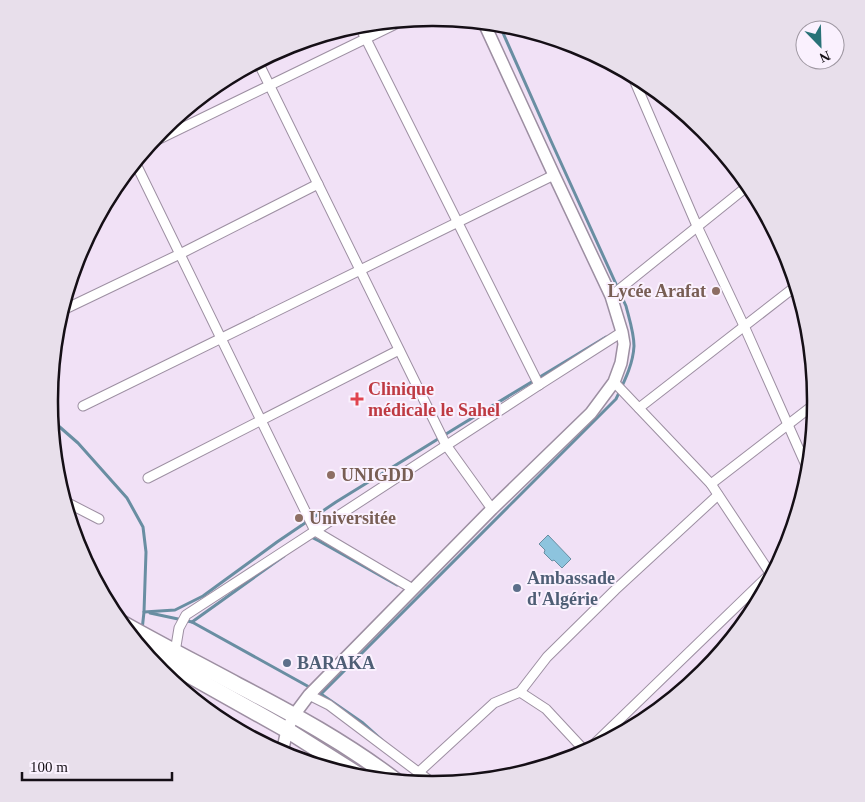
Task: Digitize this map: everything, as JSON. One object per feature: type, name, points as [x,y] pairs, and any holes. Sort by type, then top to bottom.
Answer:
[{"type":"highway","points":[[140,635],[342,764]]},
{"type":"highway","points":[[153,651],[169,654],[294,715],[366,759],[385,773]]},
{"type":"street","points":[[171,133],[383,29]]},
{"type":"street","points":[[284,745],[287,730],[294,715],[309,695],[492,509],[591,413],[614,382],[621,363],[624,344],[611,296],[488,30]]},
{"type":"street","points":[[362,32],[538,385]]},
{"type":"street","points":[[261,68],[446,445],[492,509]]},
{"type":"street","points":[[637,86],[697,226],[803,458]]},
{"type":"street","points":[[138,169],[315,530],[414,589]]},
{"type":"street","points":[[84,406],[554,175]]},
{"type":"street","points":[[70,307],[180,254],[318,184]]},
{"type":"street","points":[[611,296],[742,190]]},
{"type":"street","points":[[639,408],[745,328],[790,291]]},
{"type":"street","points":[[169,654],[186,615],[622,332]]},
{"type":"street","points":[[148,478],[400,350]]},
{"type":"street","points":[[614,382],[711,484],[767,570]]},
{"type":"street","points":[[711,484],[807,410]]},
{"type":"street","points":[[419,772],[494,703],[520,692],[546,657],[718,495]]},
{"type":"street","points":[[73,506],[99,519]]},
{"type":"street","points":[[606,733],[756,589]]},
{"type":"street","points":[[520,692],[546,709],[581,745]]},
{"type":"street","points":[[309,695],[329,706],[424,776]]},
{"type":"water","points":[[548,535],[571,559],[562,568],[544,553],[545,550],[539,544]]},
{"type":"waterway","points":[[321,694],[616,399],[632,360],[634,341],[626,306],[503,32]]},
{"type":"waterway","points":[[144,612],[175,610],[203,596],[336,502],[606,337]]},
{"type":"waterway","points":[[59,426],[78,443],[127,498],[143,527],[146,552],[142,630]]},
{"type":"waterway","points":[[310,538],[319,541],[397,585]]},
{"type":"waterway","points":[[150,613],[192,622],[284,556]]},
{"type":"waterway","points":[[192,622],[311,688]]},
{"type":"waterway","points":[[321,694],[363,723],[382,740]]},
{"type":"place","name":"Lycée Arafat","points":[[716,291]]},
{"type":"place","name":"Clinique médicale le Sahel","points":[[357,399]]},
{"type":"place","name":"UNIGDD","points":[[331,475]]},
{"type":"place","name":"Universitée","points":[[299,518]]},
{"type":"place","name":"Ambassade d'Algérie","points":[[517,588]]},
{"type":"place","name":"BARAKA","points":[[287,663]]}]
